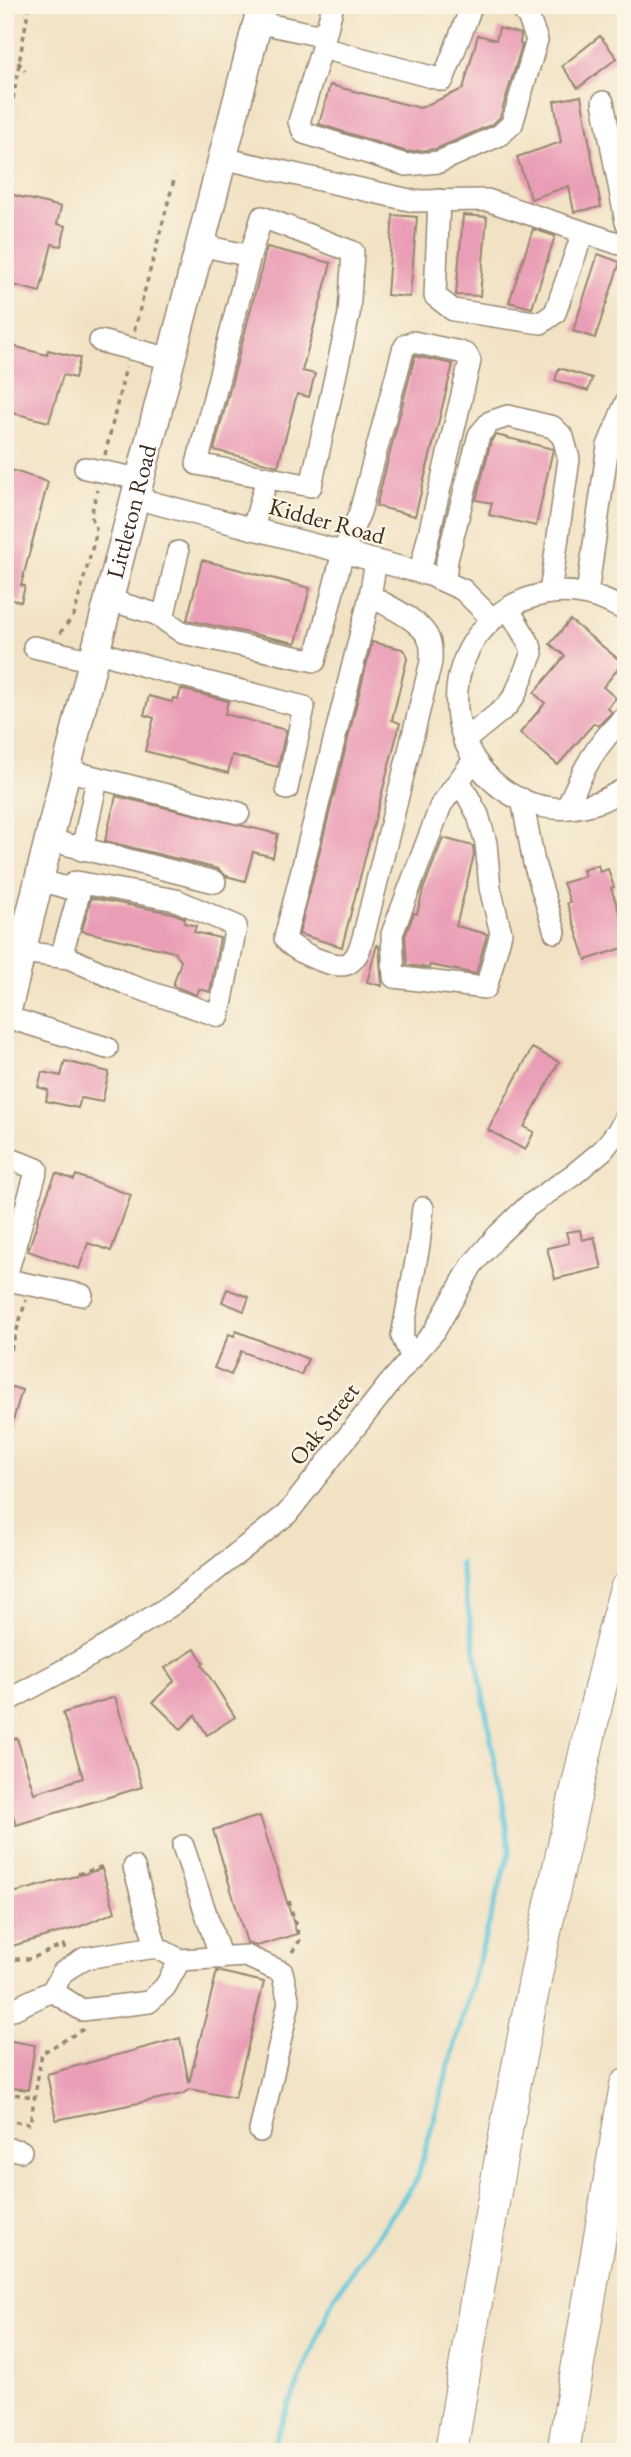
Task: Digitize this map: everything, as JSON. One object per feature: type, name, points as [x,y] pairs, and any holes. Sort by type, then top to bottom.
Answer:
[{"type":"highway","points":[[451,2452],[523,2031],[570,1818],[626,1589]]},
{"type":"highway","points":[[563,2452],[626,2085]]},
{"type":"main road","name":"Littleton Road","points":[[5,1018],[94,656],[260,12]]},
{"type":"street","points":[[333,5],[299,121],[304,133],[405,165],[439,162],[500,135],[512,124],[537,40],[528,16],[518,5]]},
{"type":"street","points":[[324,39],[443,80],[472,5]]},
{"type":"street","points":[[260,12],[318,23],[324,39]]},
{"type":"street","points":[[603,103],[626,222]]},
{"type":"street","points":[[222,158],[414,201],[486,200],[626,246]]},
{"type":"street","points":[[439,200],[435,296],[453,310],[541,323],[555,313],[583,232]]},
{"type":"street","points":[[262,218],[354,252],[349,314],[311,486],[197,464],[250,256],[262,218]]},
{"type":"street","points":[[200,245],[250,256]]},
{"type":"street","points":[[100,341],[171,359]]},
{"type":"street","points":[[109,600],[156,614],[183,633],[315,660],[343,552],[360,512],[403,350],[413,342],[460,352],[467,355],[470,361],[420,572]]},
{"type":"street","points":[[587,594],[608,446],[626,402]]},
{"type":"street","points":[[445,581],[447,560],[479,435],[490,422],[508,416],[553,428],[563,437],[569,459],[550,593]]},
{"type":"street","name":"Kidder Road","points":[[93,470],[137,489],[253,529],[420,572],[463,590],[500,613],[530,645],[532,653],[506,707],[464,741]]},
{"type":"street","points":[[253,529],[267,478]]},
{"type":"street","points":[[163,619],[177,552]]},
{"type":"street","points":[[370,596],[418,626],[429,639],[431,662],[363,938],[357,955],[348,964],[341,966],[298,952],[288,945],[285,938],[370,596],[376,561]]},
{"type":"street","points":[[624,793],[592,804],[568,808],[544,806],[522,799],[495,783],[474,760],[464,741],[456,702],[460,671],[472,643],[500,613],[533,596],[550,593],[587,594],[611,602],[626,611]]},
{"type":"street","points":[[41,648],[148,667],[304,706],[287,789]]},
{"type":"street","points":[[568,808],[582,770],[594,751],[622,727]]},
{"type":"street","points":[[459,780],[478,815],[486,843],[490,888],[501,933],[486,988],[394,976],[392,933],[442,805],[459,780],[474,760]]},
{"type":"street","points":[[66,771],[239,813]]},
{"type":"street","points":[[82,850],[97,780]]},
{"type":"street","points":[[522,799],[534,863],[555,932]]},
{"type":"street","points":[[49,840],[215,882]]},
{"type":"street","points":[[22,952],[69,958],[129,985],[219,1016],[236,926],[176,900],[76,882],[67,888],[39,880]]},
{"type":"street","points":[[61,957],[82,883]]},
{"type":"street","points":[[5,1018],[107,1048]]},
{"type":"street","name":"Oak Street","points":[[5,1702],[97,1652],[173,1604],[287,1514],[388,1384],[435,1332],[472,1265],[528,1206],[603,1150],[620,1128],[626,1115]]},
{"type":"street","points":[[5,1157],[37,1170],[6,1280],[82,1295]]},
{"type":"street","points":[[412,1358],[402,1336],[423,1208]]},
{"type":"street","points":[[183,1846],[221,1958]]},
{"type":"street","points":[[134,1867],[156,1947]]},
{"type":"street","points":[[5,2013],[52,1991],[63,1972],[85,1958],[156,1947],[180,1960],[246,1956],[282,1972],[289,2002],[260,2131]]},
{"type":"street","points":[[52,1991],[82,2010],[149,2003],[165,1987],[180,1960]]},
{"type":"path","points":[[13,99],[30,5]]},
{"type":"path","points":[[18,62],[25,71]]},
{"type":"path","points":[[133,337],[175,176]]},
{"type":"path","points":[[41,648],[74,615],[95,538],[96,528],[91,516],[93,470],[128,362]]},
{"type":"path","points":[[5,1369],[31,1285]]},
{"type":"path","points":[[78,1874],[104,1866]]},
{"type":"path","points":[[289,1901],[300,1940],[289,1957]]},
{"type":"path","points":[[5,1959],[30,1959],[63,1945],[67,1954]]},
{"type":"path","points":[[5,2120],[30,2124],[42,2053],[85,2029],[94,2027]]},
{"type":"path","points":[[5,2093],[34,2097]]},
{"type":"building","points":[[499,28],[521,34],[522,45],[500,117],[493,124],[436,149],[407,152],[319,124],[330,85],[420,108],[463,89],[478,35],[496,40]]},
{"type":"building","points":[[600,36],[617,58],[578,88],[562,66]]},
{"type":"building","points":[[581,96],[601,207],[574,212],[569,186],[531,199],[517,157],[561,142],[554,101]]},
{"type":"building","points":[[5,193],[61,207],[57,224],[66,226],[61,246],[52,244],[40,292],[5,283]]},
{"type":"building","points":[[393,215],[417,217],[410,297],[387,295]]},
{"type":"building","points":[[463,215],[487,217],[480,296],[456,295]]},
{"type":"building","points":[[533,229],[555,236],[532,308],[509,302]]},
{"type":"building","points":[[267,247],[331,263],[302,371],[315,374],[309,397],[297,394],[278,466],[214,450]]},
{"type":"building","points":[[598,254],[620,262],[595,338],[573,331]]},
{"type":"building","points":[[5,344],[47,355],[48,350],[80,358],[75,378],[63,375],[49,422],[5,411]]},
{"type":"building","points":[[415,356],[453,364],[415,516],[376,506]]},
{"type":"building","points":[[559,368],[592,378],[588,391],[555,380]]},
{"type":"building","points":[[496,435],[553,449],[536,526],[489,515],[492,503],[476,500],[491,441]]},
{"type":"building","points":[[5,468],[48,482],[21,585],[25,586],[21,602],[5,598]]},
{"type":"building","points":[[202,560],[310,588],[296,643],[187,620]]},
{"type":"building","points":[[570,620],[623,663],[603,687],[616,698],[607,708],[612,712],[598,726],[594,723],[558,765],[520,733],[545,703],[534,693],[565,656],[550,644]]},
{"type":"building","points":[[372,642],[402,649],[407,659],[392,720],[400,723],[342,947],[299,934]]},
{"type":"building","points":[[181,689],[228,701],[225,714],[286,730],[278,767],[232,755],[228,773],[145,751],[154,718],[144,715],[149,696],[172,702],[173,698],[178,699]]},
{"type":"building","points":[[116,796],[278,834],[273,857],[253,852],[245,881],[226,876],[218,869],[105,841]]},
{"type":"building","points":[[443,838],[473,846],[474,855],[456,926],[487,934],[476,974],[430,965],[429,968],[407,965],[405,936],[414,913],[417,914]]},
{"type":"building","points":[[598,865],[600,872],[608,869],[614,887],[611,888],[626,931],[626,947],[586,960],[563,883],[585,876],[583,870]]},
{"type":"building","points":[[91,898],[172,913],[185,918],[184,923],[196,926],[194,932],[220,938],[210,992],[199,989],[197,995],[173,986],[181,961],[174,952],[82,931]]},
{"type":"building","points":[[377,945],[379,946],[382,986],[367,982]]},
{"type":"building","points":[[532,1048],[559,1062],[524,1127],[534,1132],[525,1150],[488,1130]]},
{"type":"building","points":[[65,1061],[109,1072],[102,1102],[81,1098],[78,1108],[46,1101],[48,1090],[38,1087],[42,1072],[61,1076]]},
{"type":"building","points":[[56,1173],[74,1180],[76,1175],[131,1195],[111,1251],[88,1243],[79,1269],[28,1251]]},
{"type":"building","points":[[580,1230],[582,1240],[594,1237],[602,1268],[555,1279],[547,1248],[569,1243],[566,1232]]},
{"type":"building","points":[[227,1289],[249,1297],[244,1311],[222,1302]]},
{"type":"building","points":[[236,1331],[308,1359],[301,1375],[241,1351],[231,1375],[214,1368],[229,1334],[234,1336]]},
{"type":"building","points":[[5,1385],[22,1390],[9,1434],[5,1434]]},
{"type":"building","points":[[195,1649],[235,1717],[207,1735],[195,1715],[181,1729],[153,1702],[174,1681],[165,1668]]},
{"type":"building","points":[[115,1697],[142,1787],[16,1825],[5,1789],[5,1741],[17,1738],[34,1793],[83,1778],[63,1713]]},
{"type":"building","points":[[260,1816],[297,1934],[257,1946],[247,1943],[213,1830]]},
{"type":"building","points":[[102,1869],[115,1912],[79,1927],[5,1948],[5,1895]]},
{"type":"building","points":[[217,1971],[264,1982],[235,2098],[190,2089],[182,2094],[56,2120],[47,2074],[180,2038],[189,2083]]},
{"type":"building","points":[[5,2040],[35,2045],[28,2090],[5,2087]]},
{"type":"waterway","points":[[270,2452],[334,2297],[417,2179],[510,1849],[460,1563]]}]
